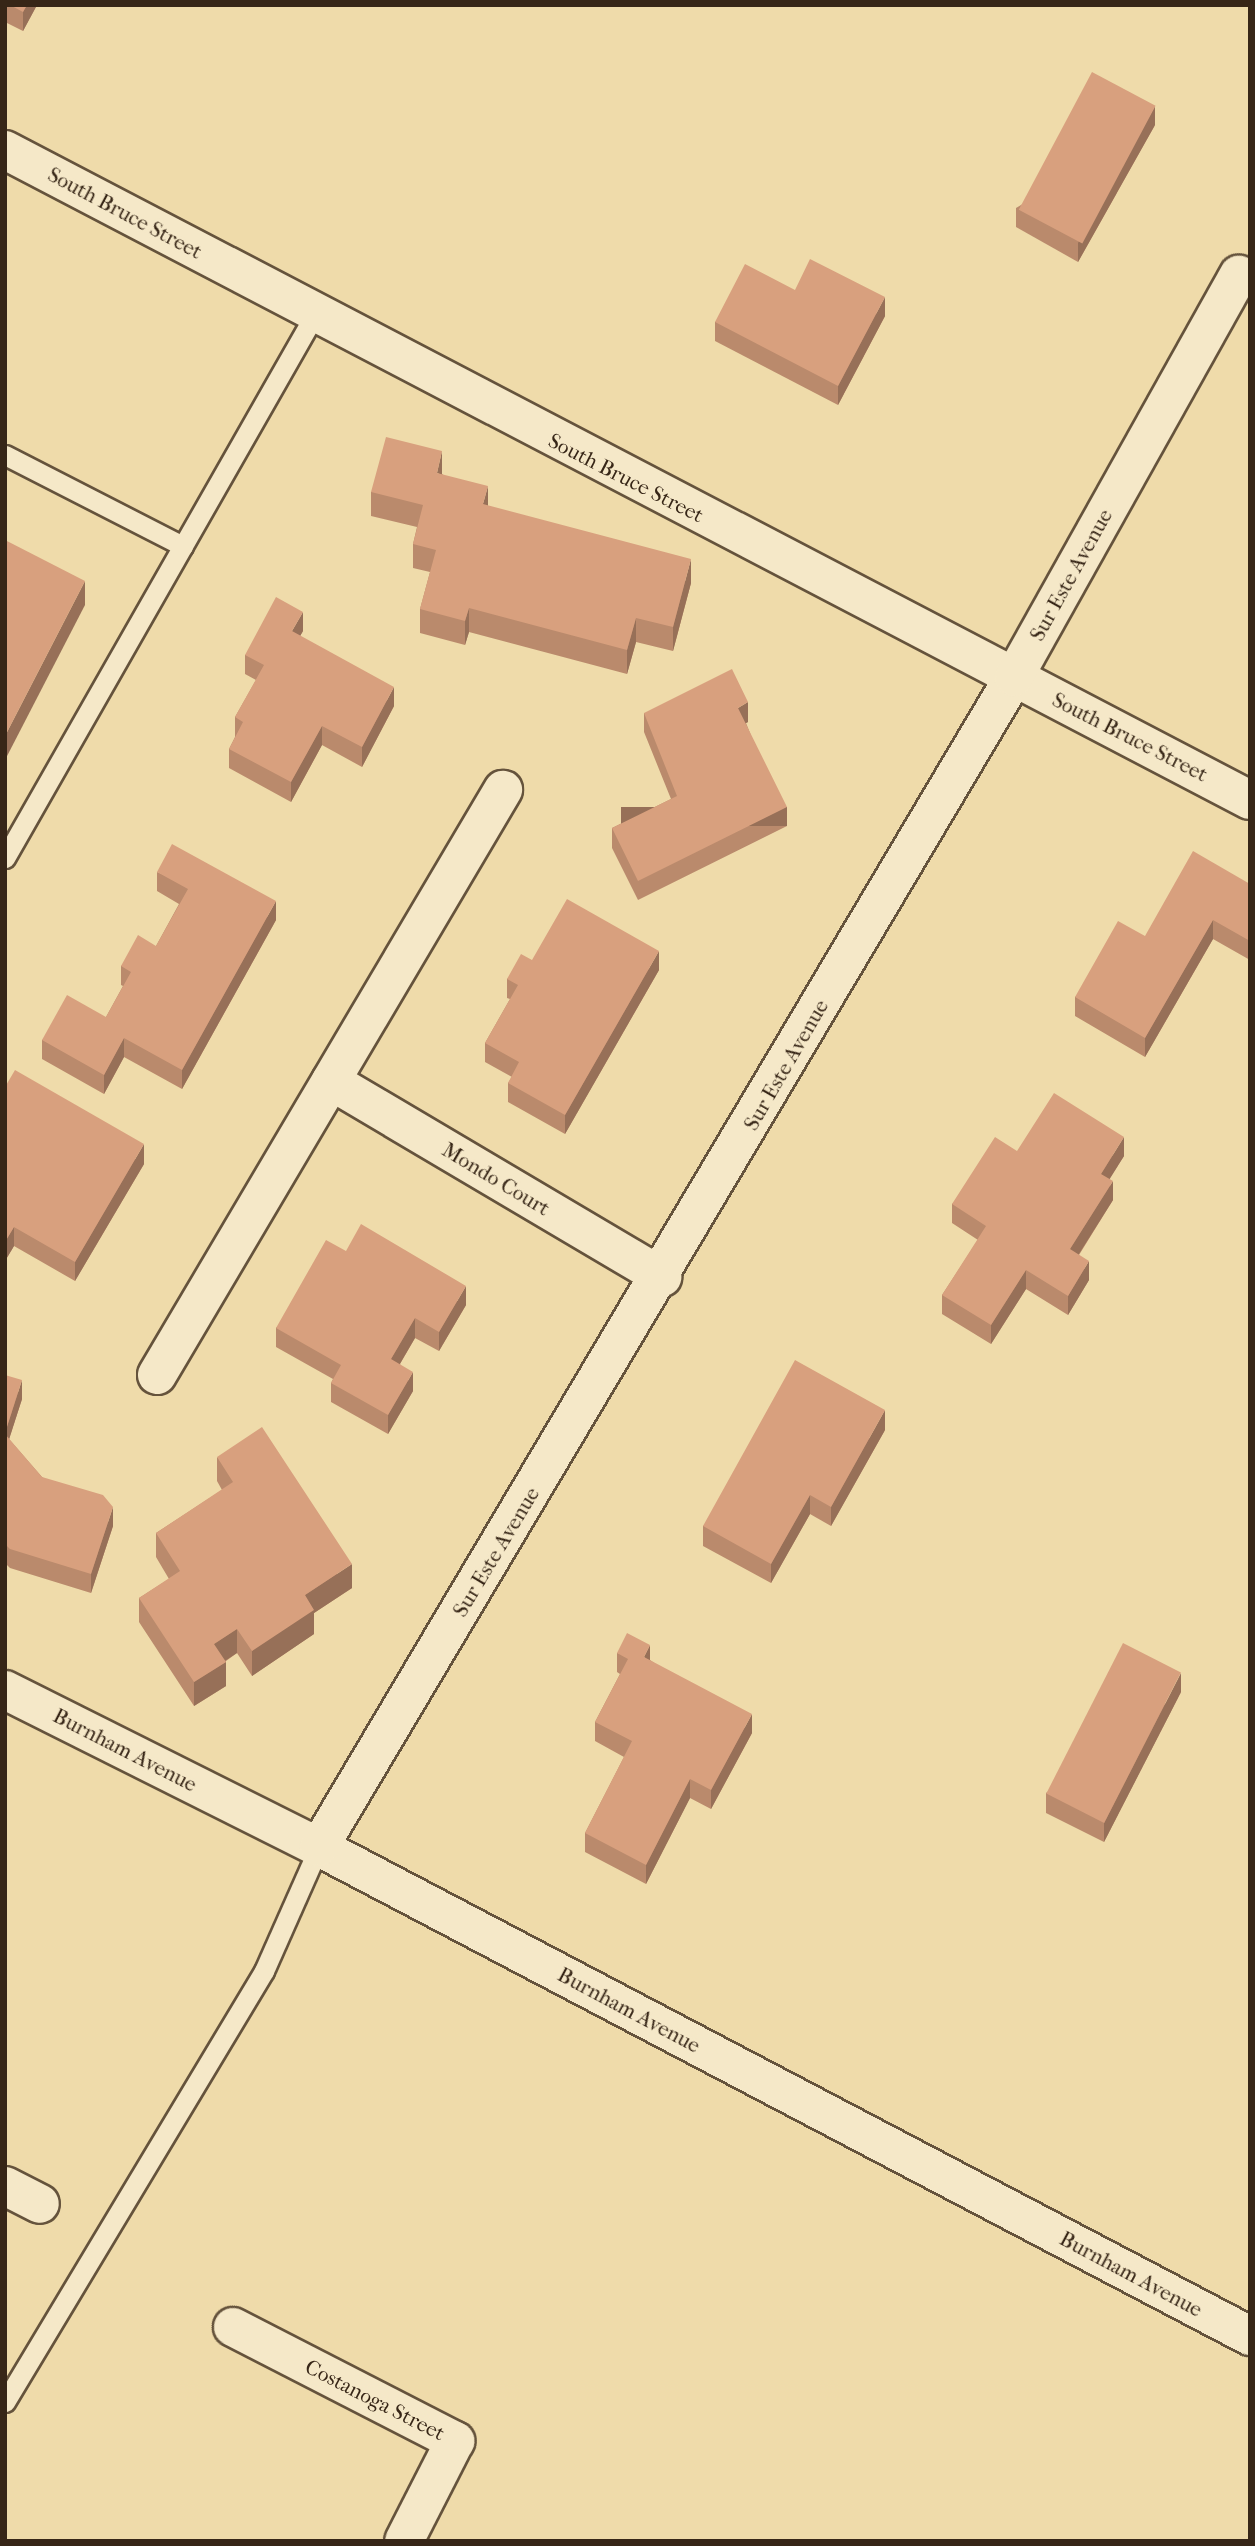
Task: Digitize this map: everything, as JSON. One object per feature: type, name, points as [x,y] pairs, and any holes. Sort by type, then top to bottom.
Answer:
[{"type":"street","name":"South Bruce Street","points":[[5,150],[1250,800]]},
{"type":"street","name":"Sur Este Avenue","points":[[319,1847],[662,1277],[1014,677],[1239,275]]},
{"type":"street","points":[[156,1375],[503,790]]},
{"type":"street","name":"Mondo Court","points":[[331,1082],[662,1277]]},
{"type":"street","name":"Burnham Avenue","points":[[5,1690],[319,1847],[1250,2336]]},
{"type":"street","points":[[5,2186],[40,2203]]},
{"type":"street","name":"Costanoga Street","points":[[233,2327],[455,2441],[404,2541]]},
{"type":"lane","points":[[5,858],[315,314]]},
{"type":"lane","points":[[5,455],[183,547]]},
{"type":"lane","points":[[5,2402],[264,1971],[319,1847]]},
{"type":"building","points":[[10,5],[27,5],[23,12]]},
{"type":"building","points":[[1092,72],[1156,106],[1082,244],[1019,210]]},
{"type":"building","points":[[810,259],[885,297],[838,386],[715,322],[745,264],[795,290]]},
{"type":"building","points":[[386,437],[442,451],[437,473],[488,486],[483,504],[691,559],[673,627],[636,618],[627,650],[469,608],[465,621],[420,609],[436,550],[413,544],[423,505],[371,492]]},
{"type":"building","points":[[5,540],[85,581],[5,736]]},
{"type":"building","points":[[276,597],[303,612],[292,631],[394,687],[362,747],[322,726],[291,782],[229,749],[243,722],[235,717],[264,665],[245,655]]},
{"type":"building","points":[[732,669],[748,702],[738,708],[787,807],[638,881],[612,828],[677,796],[644,713]]},
{"type":"building","points":[[172,844],[276,901],[182,1070],[124,1038],[104,1075],[42,1040],[67,995],[106,1017],[131,972],[121,966],[138,935],[156,946],[188,889],[157,872]]},
{"type":"building","points":[[1193,851],[1250,884],[1250,941],[1213,920],[1145,1038],[1075,997],[1118,921],[1145,936]]},
{"type":"building","points":[[567,899],[659,951],[565,1115],[508,1083],[519,1062],[485,1043],[518,985],[507,979],[521,954],[532,960]]},
{"type":"building","points":[[15,1070],[144,1144],[75,1262],[14,1227],[5,1242],[5,1087]]},
{"type":"building","points":[[1054,1093],[1124,1137],[1101,1174],[1113,1181],[1070,1249],[1089,1261],[1068,1296],[1026,1270],[991,1325],[942,1295],[986,1226],[952,1204],[995,1137],[1017,1151]]},
{"type":"building","points":[[361,1224],[466,1286],[439,1332],[415,1318],[391,1359],[413,1372],[388,1415],[331,1383],[341,1365],[276,1328],[326,1240],[346,1251]]},
{"type":"building","points":[[795,1360],[885,1410],[831,1507],[810,1495],[771,1564],[703,1526]]},
{"type":"building","points":[[5,1375],[22,1380],[5,1433]]},
{"type":"building","points":[[262,1427],[352,1564],[305,1595],[314,1610],[252,1651],[237,1629],[214,1644],[226,1662],[194,1682],[139,1598],[180,1571],[156,1533],[233,1482],[217,1457]]},
{"type":"building","points":[[5,1434],[42,1477],[103,1495],[113,1507],[91,1574],[10,1549],[5,1544]]},
{"type":"building","points":[[627,1633],[650,1645],[644,1657],[752,1714],[711,1790],[690,1779],[646,1865],[585,1833],[632,1741],[595,1722],[628,1659],[617,1653]]},
{"type":"building","points":[[1123,1643],[1181,1673],[1104,1823],[1046,1794]]}]
